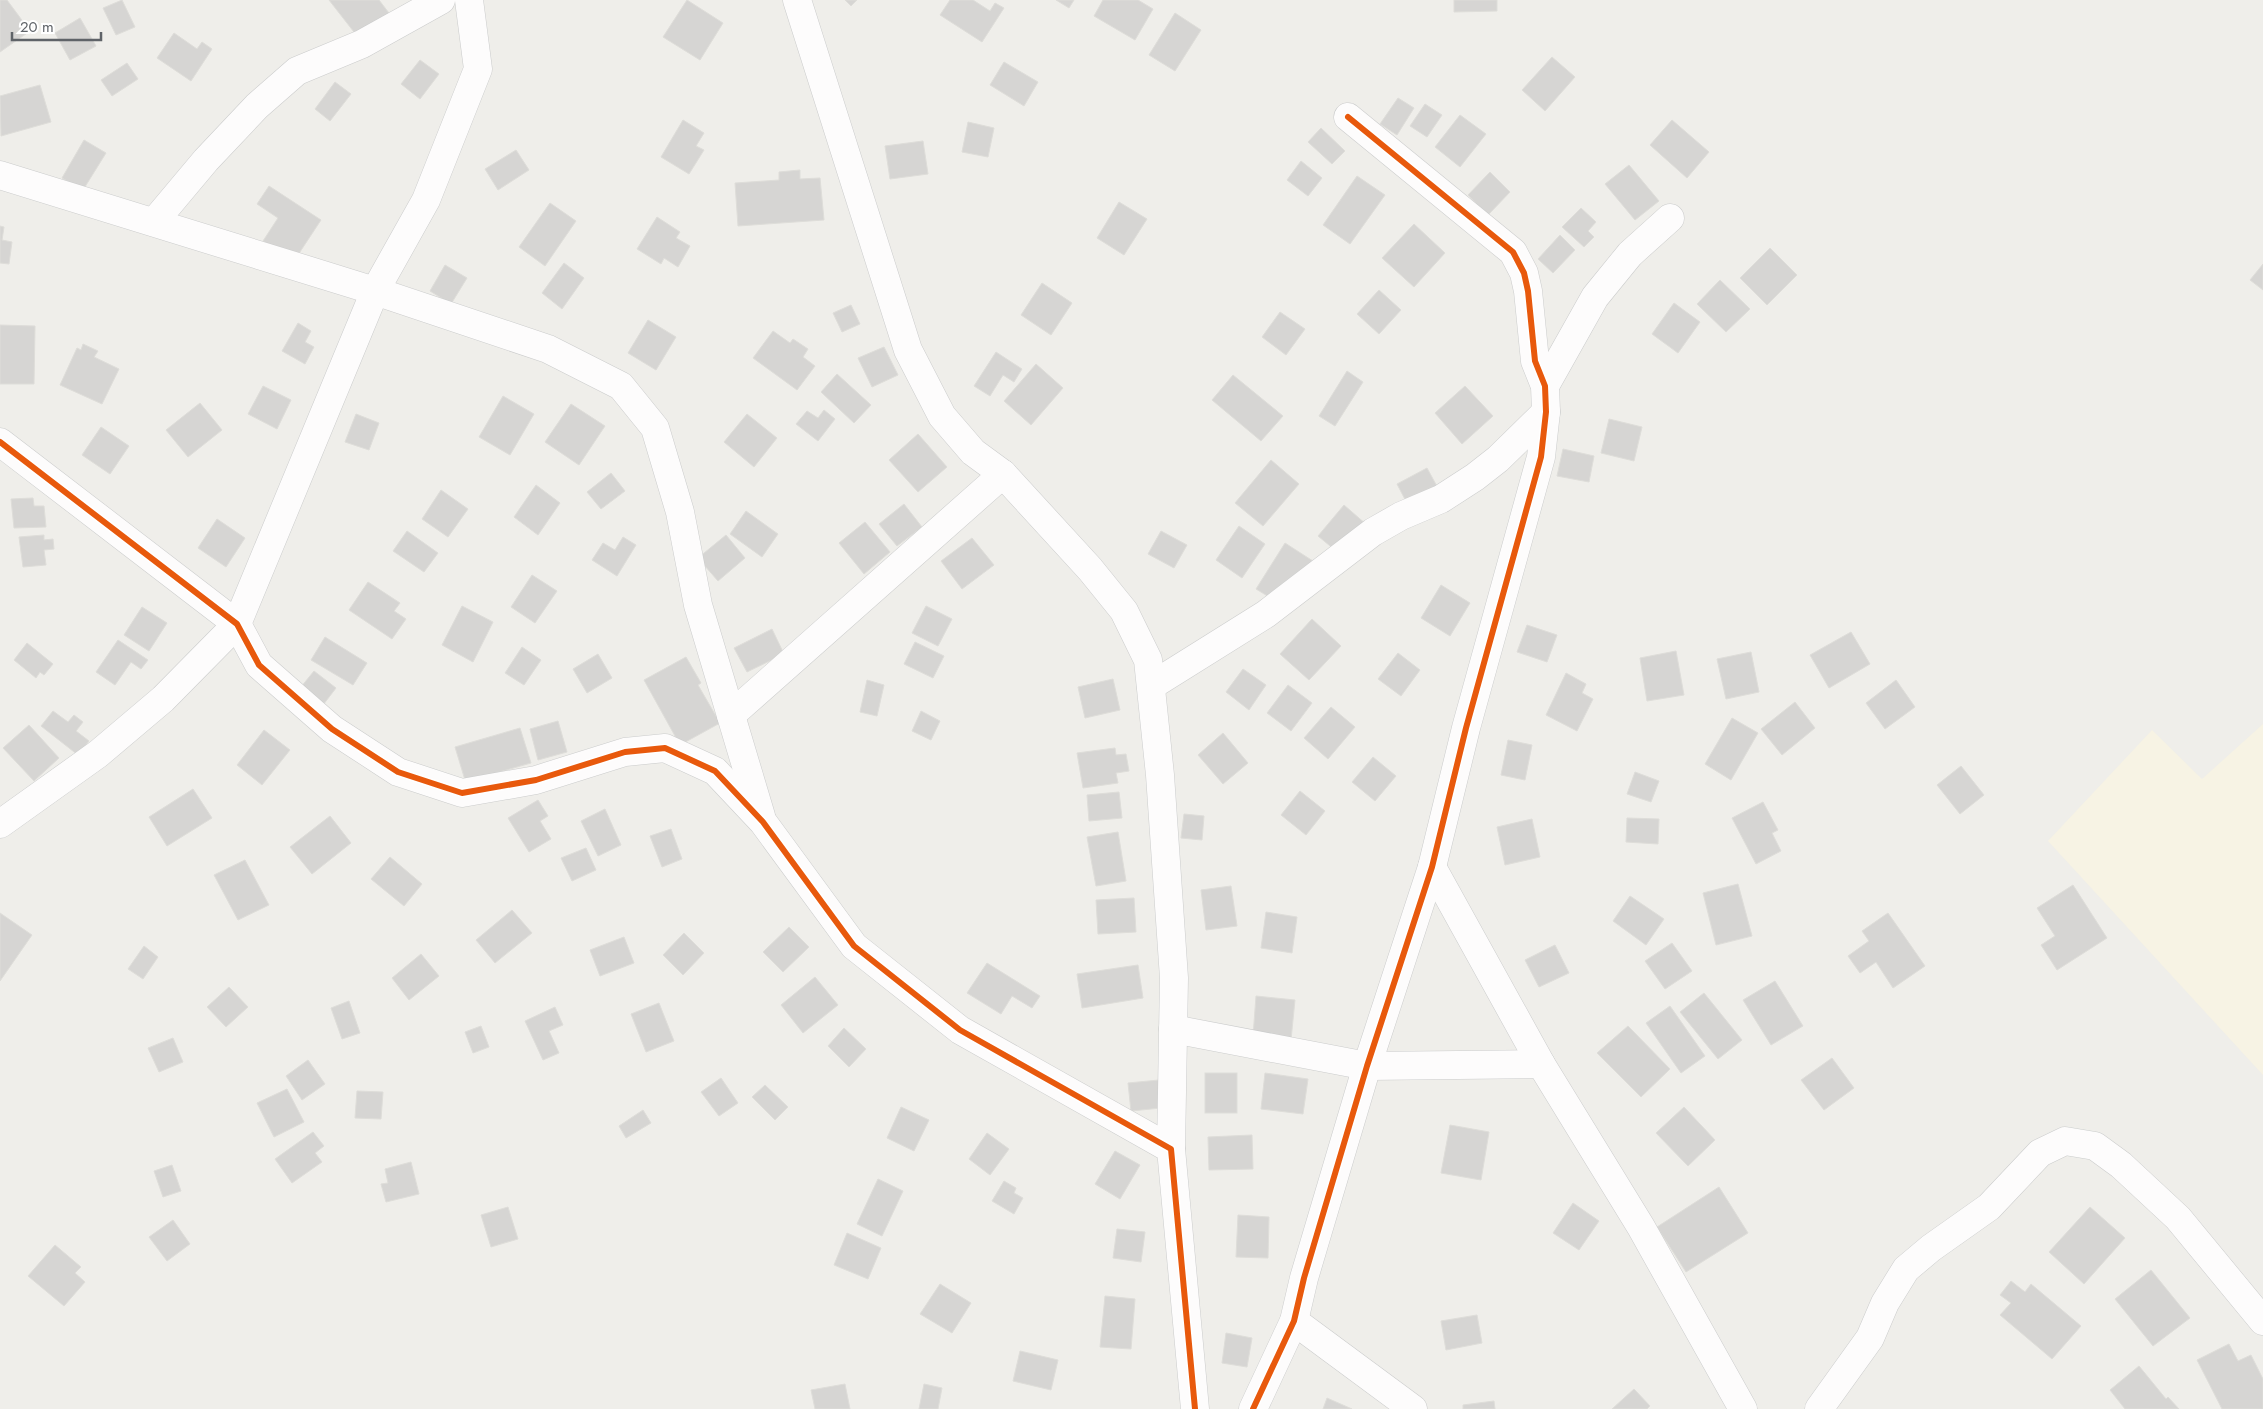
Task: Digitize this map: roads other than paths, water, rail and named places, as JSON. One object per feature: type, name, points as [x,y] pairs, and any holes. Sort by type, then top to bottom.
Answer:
[{"type":"street","points":[[154,222],[206,160],[257,106],[297,70],[362,44],[441,0]]},
{"type":"street","points":[[0,824],[98,754],[120,736],[163,699],[237,624],[376,291],[426,200],[478,69],[469,0]]},
{"type":"street","points":[[798,0],[908,350],[942,416],[973,452],[1003,474],[1090,569],[1124,611],[1148,660],[1160,775],[1174,978],[1171,1149],[1194,1409]]},
{"type":"street","points":[[1253,1409],[1294,1321],[1304,1278],[1367,1066],[1432,867],[1466,728],[1541,457],[1546,399],[1534,361],[1528,291],[1524,272],[1514,252],[1348,118]]},
{"type":"street","points":[[0,175],[376,291],[548,349],[621,386],[655,428],[680,512],[698,605],[763,822]]},
{"type":"street","points":[[1151,686],[1266,614],[1374,532],[1401,516],[1441,499],[1474,478],[1498,459],[1546,399],[1595,297],[1630,254],[1670,218]]},
{"type":"street","points":[[0,442],[237,624],[259,665],[332,729],[398,772],[462,793],[536,780],[625,752],[665,748],[715,771],[763,822],[854,946],[960,1030],[1171,1149]]},
{"type":"street","points":[[731,715],[1003,474]]},
{"type":"street","points":[[1432,867],[1541,1064],[1641,1227],[1743,1409]]},
{"type":"street","points":[[1173,1029],[1367,1066],[1541,1064]]},
{"type":"street","points":[[1819,1409],[1870,1338],[1885,1302],[1906,1269],[1931,1248],[1989,1207],[2040,1153],[2065,1141],[2095,1146],[2121,1165],[2178,1218],[2263,1321]]},
{"type":"street","points":[[1294,1321],[1413,1409]]}]
